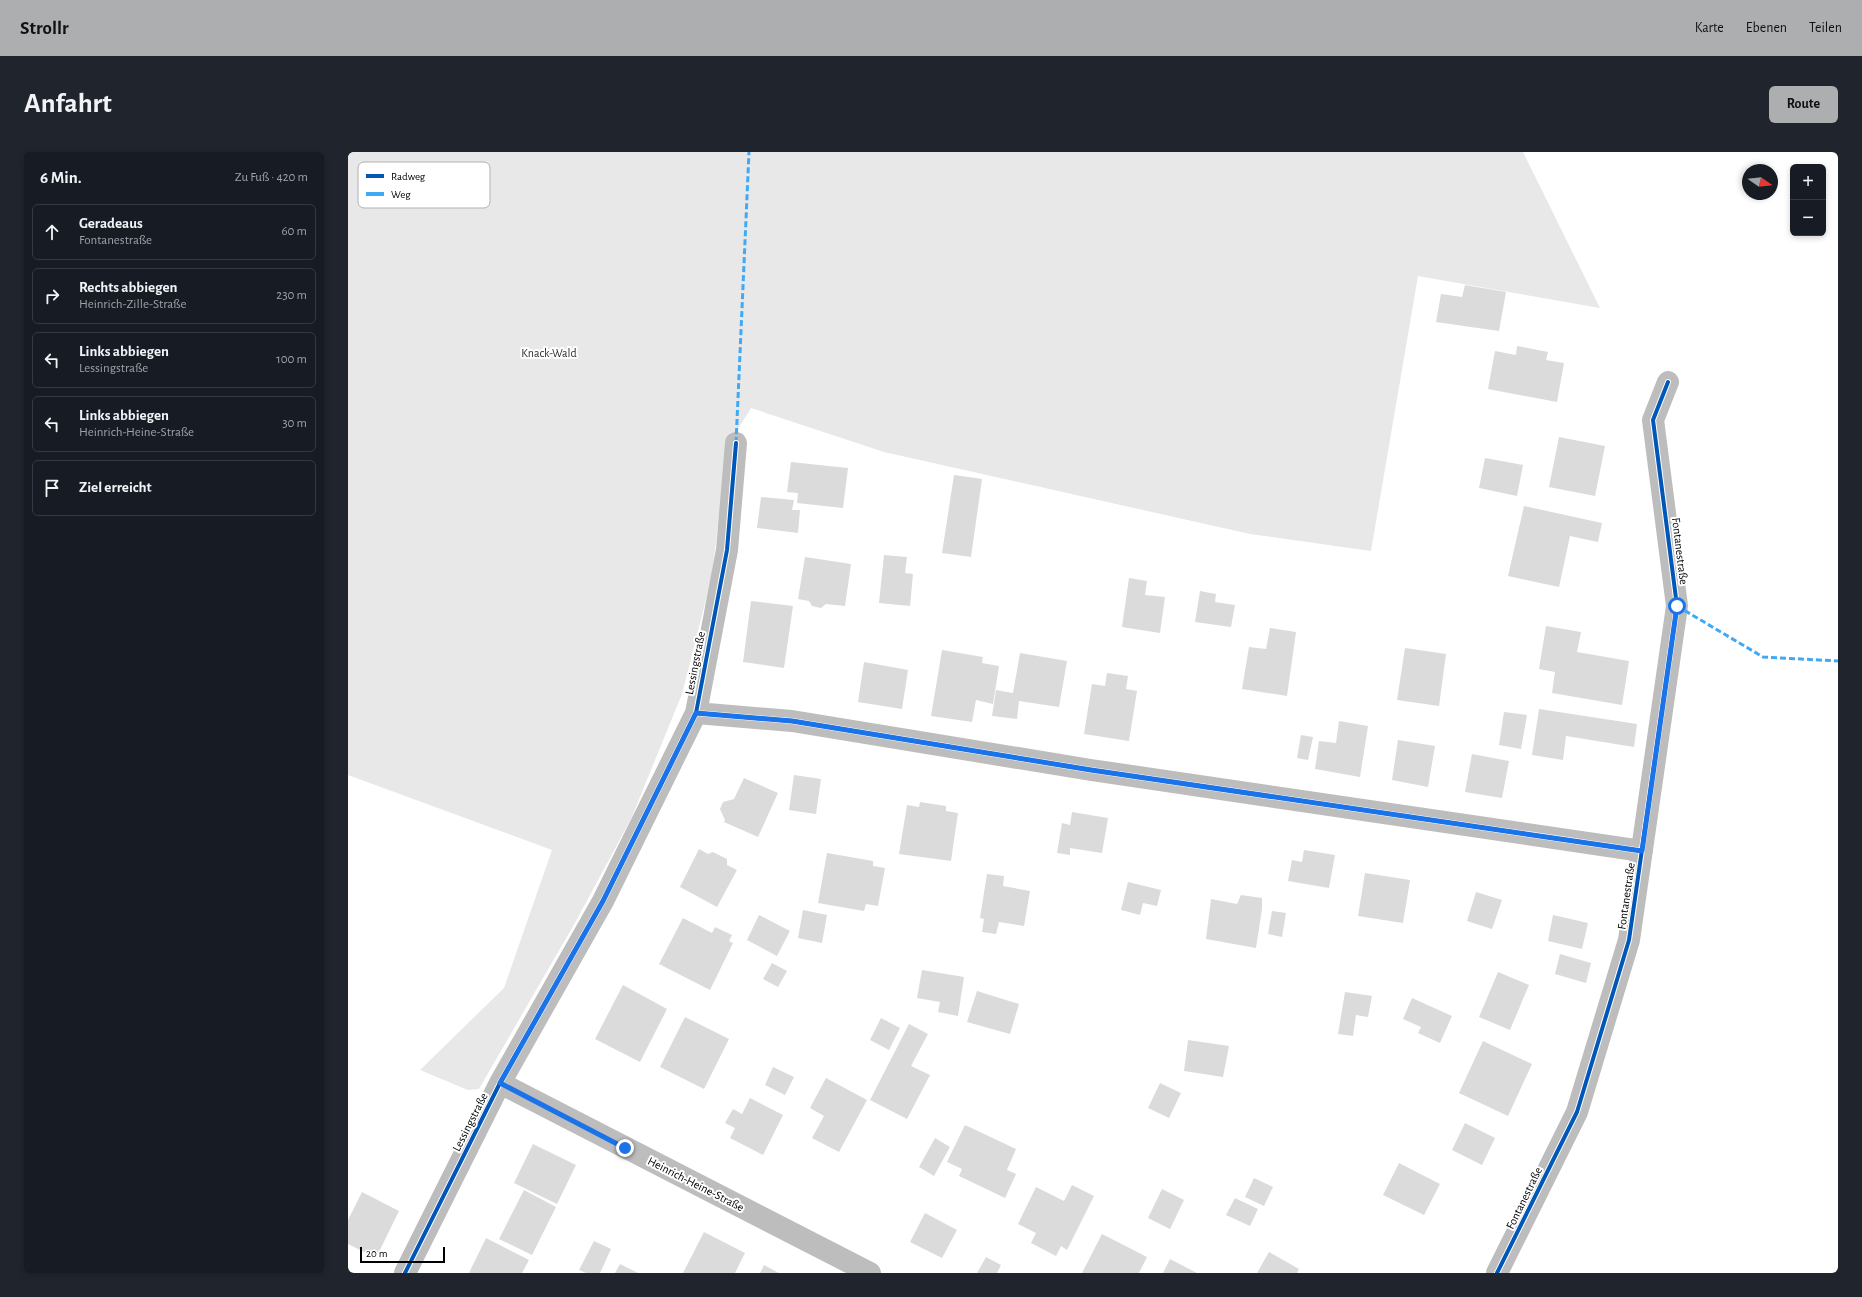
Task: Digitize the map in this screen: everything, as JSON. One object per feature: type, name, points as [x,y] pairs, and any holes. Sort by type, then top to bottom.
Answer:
[{"type":"street","name":"Fontanestraße","points":[[1498,1273],[1578,1112],[1629,940],[1677,606],[1653,420],[1668,382]]},
{"type":"street","name":"Lessingstraße","points":[[405,1273],[500,1083],[603,901],[696,713],[727,550],[736,443]]},
{"type":"street","points":[[696,713],[792,721],[1091,770],[1642,851]]},
{"type":"street","name":"Heinrich-Heine-Straße","points":[[500,1083],[870,1273]]},
{"type":"green space","name":"Knack-Wald","points":[[348,152],[1523,152],[1600,308],[1418,276],[1371,551],[1250,534],[884,452],[751,408],[727,447],[712,576],[682,694],[631,819],[576,921],[479,1089],[468,1090],[420,1070],[504,988],[552,850],[348,775]]},
{"type":"building","points":[[1465,285],[1506,292],[1499,331],[1436,322],[1441,294],[1462,297]]},
{"type":"building","points":[[1517,346],[1548,352],[1546,360],[1564,363],[1557,402],[1488,389],[1495,351],[1516,355]]},
{"type":"building","points":[[1559,437],[1605,446],[1595,496],[1549,487]]},
{"type":"building","points":[[1485,458],[1523,465],[1517,496],[1479,488]]},
{"type":"building","points":[[791,462],[848,468],[843,508],[797,503],[798,493],[787,492]]},
{"type":"building","points":[[954,475],[982,479],[971,557],[942,553]]},
{"type":"building","points":[[761,497],[794,500],[792,510],[800,510],[798,533],[757,528]]},
{"type":"building","points":[[1524,506],[1602,523],[1598,542],[1570,536],[1559,587],[1508,576]]},
{"type":"building","points":[[884,555],[907,557],[905,573],[913,574],[910,606],[879,603]]},
{"type":"building","points":[[805,557],[851,564],[845,606],[826,604],[821,608],[812,606],[809,601],[798,599]]},
{"type":"building","points":[[1129,578],[1147,581],[1145,595],[1165,597],[1160,633],[1122,627]]},
{"type":"building","points":[[1200,591],[1216,594],[1215,602],[1235,605],[1231,627],[1195,622]]},
{"type":"building","points":[[751,601],[793,606],[784,668],[743,662]]},
{"type":"building","points":[[1546,626],[1581,632],[1577,652],[1629,661],[1622,705],[1552,693],[1555,672],[1539,669]]},
{"type":"building","points":[[1270,628],[1296,632],[1287,696],[1242,689],[1249,647],[1266,649]]},
{"type":"building","points":[[1405,648],[1446,654],[1439,706],[1397,700]]},
{"type":"building","points":[[942,650],[983,657],[982,663],[999,666],[993,704],[976,700],[972,722],[931,716]]},
{"type":"building","points":[[1020,653],[1067,661],[1059,707],[1019,701],[1017,719],[992,716],[996,690],[1013,693]]},
{"type":"building","points":[[864,662],[908,670],[902,709],[858,702]]},
{"type":"building","points":[[1107,673],[1128,676],[1126,689],[1137,691],[1129,741],[1084,734],[1092,684],[1105,686]]},
{"type":"building","points":[[1539,709],[1637,724],[1634,747],[1566,736],[1563,760],[1532,755]]},
{"type":"building","points":[[1504,712],[1527,715],[1521,749],[1499,745]]},
{"type":"building","points":[[1339,721],[1368,726],[1360,777],[1315,769],[1319,741],[1336,743]]},
{"type":"building","points":[[1301,735],[1313,737],[1308,760],[1297,758]]},
{"type":"building","points":[[1398,740],[1435,746],[1428,787],[1392,780]]},
{"type":"building","points":[[1472,754],[1509,761],[1502,798],[1465,792]]},
{"type":"building","points":[[794,775],[821,779],[816,814],[789,810]]},
{"type":"building","points":[[744,778],[778,793],[758,837],[724,822],[725,820],[720,809],[723,802],[734,799]]},
{"type":"building","points":[[920,802],[946,806],[946,811],[958,813],[951,861],[899,854],[907,805],[919,807]]},
{"type":"building","points":[[1072,812],[1108,818],[1102,853],[1070,848],[1070,855],[1057,853],[1062,823],[1070,825]]},
{"type":"building","points":[[699,849],[708,854],[713,852],[727,859],[727,865],[737,870],[717,907],[680,887]]},
{"type":"building","points":[[1304,850],[1335,855],[1329,888],[1288,881],[1292,860],[1302,862]]},
{"type":"building","points":[[827,853],[873,861],[873,866],[885,868],[878,906],[866,904],[864,911],[818,903]]},
{"type":"building","points":[[1365,873],[1410,880],[1403,923],[1358,916]]},
{"type":"building","points":[[987,874],[1004,876],[1003,886],[1030,891],[1024,926],[999,922],[996,934],[982,932],[984,919],[980,918]]},
{"type":"building","points":[[1128,882],[1161,890],[1157,906],[1143,903],[1140,915],[1121,910]]},
{"type":"building","points":[[1476,892],[1502,900],[1492,929],[1467,921]]},
{"type":"building","points":[[1241,895],[1262,898],[1262,909],[1256,948],[1206,939],[1211,899],[1237,904]]},
{"type":"building","points":[[803,910],[827,915],[822,943],[798,938]]},
{"type":"building","points":[[1272,911],[1286,913],[1282,937],[1268,934]]},
{"type":"building","points":[[759,915],[790,931],[777,956],[747,940]]},
{"type":"building","points":[[1553,915],[1588,923],[1582,949],[1548,941]]},
{"type":"building","points":[[683,918],[712,933],[715,927],[732,935],[729,941],[733,943],[710,990],[659,964]]},
{"type":"building","points":[[1560,954],[1591,963],[1586,983],[1555,974]]},
{"type":"building","points":[[772,963],[787,971],[778,987],[763,979]]},
{"type":"building","points":[[922,970],[964,977],[958,1016],[938,1012],[940,1002],[917,998]]},
{"type":"building","points":[[1498,972],[1529,985],[1510,1030],[1479,1017]]},
{"type":"building","points":[[623,985],[667,1009],[640,1062],[595,1039]]},
{"type":"building","points":[[977,991],[1019,1004],[1010,1034],[967,1022]]},
{"type":"building","points":[[1345,992],[1372,996],[1368,1017],[1356,1015],[1353,1036],[1338,1034]]},
{"type":"building","points":[[1412,998],[1452,1016],[1440,1043],[1418,1033],[1421,1027],[1403,1019]]},
{"type":"building","points":[[685,1017],[729,1039],[704,1089],[660,1067]]},
{"type":"building","points":[[881,1018],[900,1028],[889,1050],[870,1040]]},
{"type":"building","points":[[909,1024],[928,1034],[911,1066],[930,1075],[907,1119],[870,1100]]},
{"type":"building","points":[[1188,1040],[1229,1046],[1223,1077],[1184,1071]]},
{"type":"building","points":[[1483,1041],[1532,1064],[1508,1116],[1459,1093]]},
{"type":"building","points":[[773,1067],[794,1077],[785,1095],[765,1085]]},
{"type":"building","points":[[826,1078],[867,1100],[839,1152],[812,1138],[824,1116],[810,1108]]},
{"type":"building","points":[[1160,1083],[1181,1093],[1169,1118],[1148,1108]]},
{"type":"building","points":[[750,1098],[783,1115],[763,1155],[730,1138],[735,1128],[725,1123],[733,1109],[742,1114]]},
{"type":"building","points":[[1465,1123],[1495,1138],[1482,1165],[1452,1150]]},
{"type":"building","points":[[965,1125],[1016,1149],[1007,1170],[1016,1174],[1005,1198],[959,1176],[962,1169],[947,1162]]},
{"type":"building","points":[[935,1138],[950,1147],[934,1176],[919,1167]]},
{"type":"building","points":[[533,1144],[576,1165],[557,1204],[514,1183]]},
{"type":"building","points":[[1399,1163],[1440,1184],[1424,1215],[1383,1195]]},
{"type":"building","points":[[1254,1178],[1273,1187],[1264,1206],[1245,1197]]},
{"type":"building","points":[[1072,1185],[1094,1196],[1067,1250],[1061,1246],[1056,1256],[1031,1243],[1036,1233],[1018,1224],[1036,1187],[1064,1201]]},
{"type":"building","points":[[1162,1189],[1184,1200],[1170,1229],[1148,1218]]},
{"type":"building","points":[[524,1190],[556,1207],[532,1255],[499,1239]]},
{"type":"building","points":[[362,1192],[399,1211],[376,1258],[348,1244],[348,1220]]},
{"type":"building","points":[[1235,1198],[1258,1209],[1250,1226],[1226,1215]]},
{"type":"building","points":[[925,1213],[957,1230],[942,1258],[910,1242]]},
{"type":"building","points":[[704,1232],[745,1253],[735,1273],[683,1273]]},
{"type":"building","points":[[1102,1234],[1147,1257],[1139,1273],[1082,1273]]},
{"type":"building","points":[[486,1238],[529,1260],[522,1273],[469,1273]]},
{"type":"building","points":[[594,1241],[611,1249],[600,1273],[586,1273],[579,1270]]},
{"type":"building","points":[[1269,1252],[1299,1269],[1297,1273],[1257,1273]]},
{"type":"building","points":[[986,1257],[1001,1265],[997,1273],[977,1273]]},
{"type":"building","points":[[1170,1259],[1197,1273],[1163,1273]]},
{"type":"building","points":[[620,1264],[638,1273],[615,1273]]},
{"type":"building","points":[[764,1265],[779,1273],[760,1273]]},
{"type":"marked path","points":[[736,443],[749,152]]},
{"type":"marked path","points":[[1677,606],[1763,657],[1838,661]]},
{"type":"cycle path","points":[[1497,1273],[1577,1112],[1629,940],[1677,606],[1653,420],[1668,382]]},
{"type":"cycle path","points":[[405,1273],[500,1083],[603,901],[696,713],[727,550],[736,443]]},
{"type":"cycle path","points":[[696,713],[792,721],[1091,770],[1642,851]]},
{"type":"route","points":[[625,1148],[500,1083],[603,901],[696,713],[792,721],[1091,770],[1642,851],[1677,606]]}]
